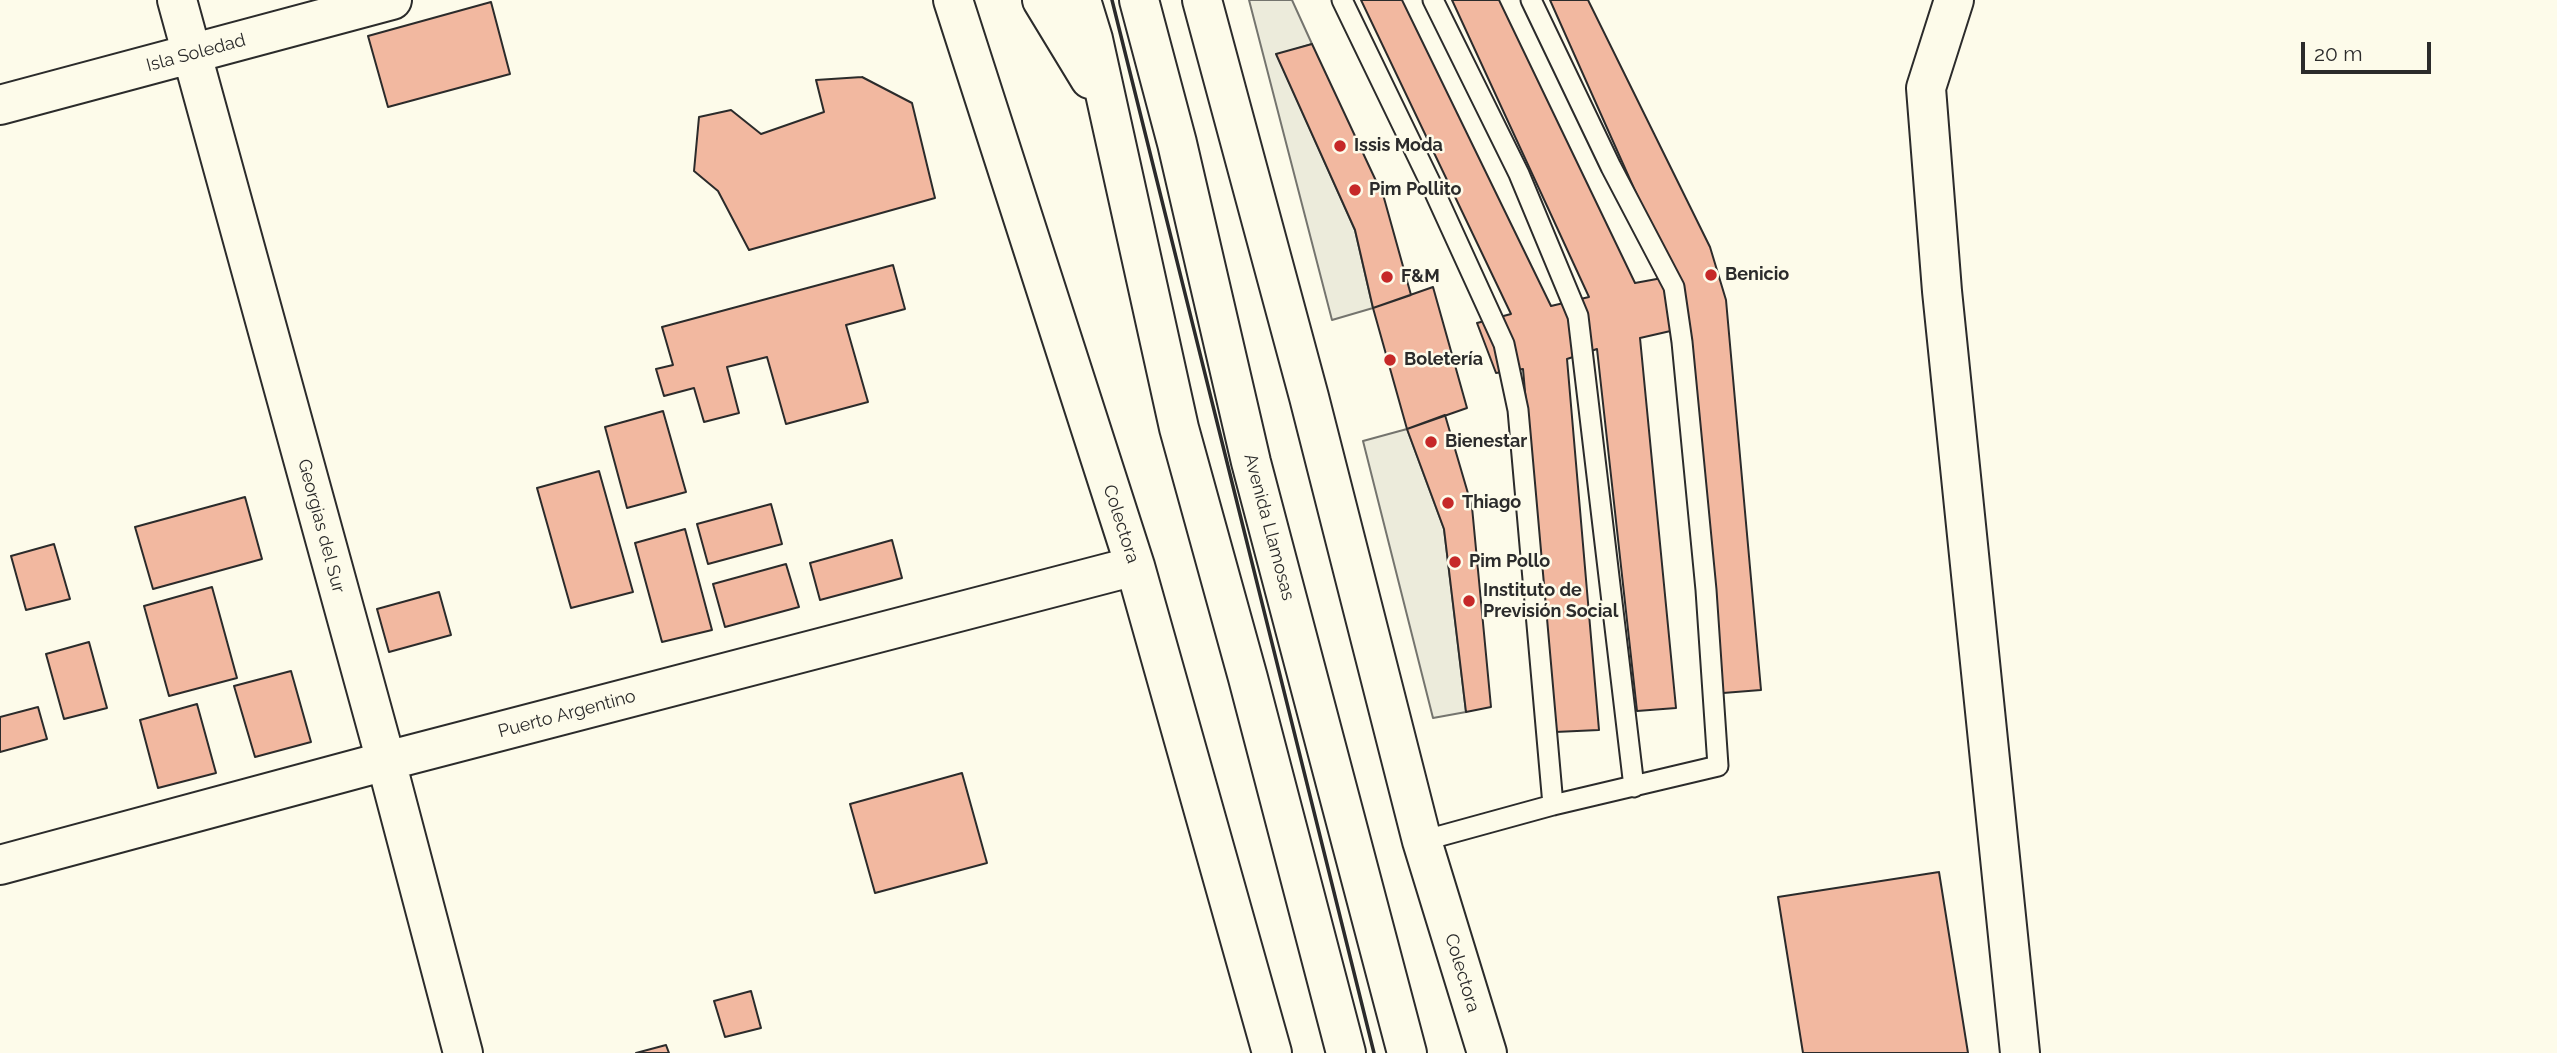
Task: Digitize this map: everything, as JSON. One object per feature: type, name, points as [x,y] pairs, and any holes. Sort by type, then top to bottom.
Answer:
[{"type":"main road","name":"Georgias del Sur","points":[[177,0],[386,761],[463,1053]]},
{"type":"main road","name":"Isla Soledad","points":[[0,105],[392,0]]},
{"type":"main road","name":"Colectora","points":[[953,0],[1135,566],[1272,1053]]},
{"type":"main road","points":[[1042,0],[1110,111]]},
{"type":"main road","points":[[1081,0],[1110,111],[1179,428],[1248,678],[1346,1053]]},
{"type":"main road","name":"Avenida Llamosas","points":[[1139,0],[1177,142],[1251,461],[1408,1053]]},
{"type":"main road","name":"Colectora","points":[[1202,0],[1309,397],[1422,841],[1487,1053]]},
{"type":"main road","points":[[1954,0],[1926,88],[1942,290],[2020,1053]]},
{"type":"main road","name":"Puerto Argentino","points":[[0,865],[386,761],[1135,566]]},
{"type":"lane","points":[[1342,0],[1504,344],[1518,410],[1553,805]]},
{"type":"lane","points":[[1433,0],[1519,174],[1578,316],[1634,787]]},
{"type":"lane","points":[[1422,841],[1553,805],[1718,766],[1706,590],[1682,342],[1674,287],[1611,167],[1531,0]]},
{"type":"shaded area","points":[[1249,0],[1292,0],[1312,44],[1277,55],[1355,230],[1373,308],[1332,320]]},
{"type":"shaded area","points":[[1407,429],[1444,529],[1466,712],[1433,718],[1363,441]]},
{"type":"building","points":[[1361,0],[1402,0],[1551,306],[1589,297],[1452,0],[1499,0],[1635,283],[1673,276],[1550,0],[1588,0],[1710,247],[1726,300],[1761,690],[1723,693],[1688,327],[1640,338],[1676,708],[1637,711],[1597,349],[1567,359],[1599,730],[1555,732],[1523,369],[1496,373],[1477,323],[1511,314]]},
{"type":"building","points":[[491,2],[510,74],[388,107],[368,36]]},
{"type":"building","points":[[1312,44],[1384,198],[1411,295],[1373,308],[1355,230],[1276,54]]},
{"type":"building","points":[[862,77],[912,103],[935,198],[749,250],[718,191],[694,171],[699,117],[731,110],[761,134],[824,112],[816,80]]},
{"type":"building","points":[[893,265],[905,309],[846,325],[868,402],[786,424],[767,357],[727,367],[739,413],[704,422],[694,388],[664,396],[656,369],[673,365],[662,327]]},
{"type":"building","points":[[1433,287],[1467,408],[1407,429],[1373,308]]},
{"type":"building","points":[[663,411],[686,492],[627,508],[605,427]]},
{"type":"building","points":[[1445,415],[1472,507],[1491,707],[1466,712],[1444,529],[1407,429]]},
{"type":"building","points":[[599,471],[633,592],[571,608],[537,488]]},
{"type":"building","points":[[245,497],[262,559],[153,589],[135,527]]},
{"type":"building","points":[[771,504],[782,544],[708,564],[697,524]]},
{"type":"building","points":[[685,529],[712,630],[662,642],[635,543]]},
{"type":"building","points":[[892,540],[902,578],[820,600],[810,563]]},
{"type":"building","points":[[54,544],[70,599],[26,610],[11,556]]},
{"type":"building","points":[[786,564],[799,607],[725,627],[713,584]]},
{"type":"building","points":[[212,587],[237,678],[169,696],[144,606]]},
{"type":"building","points":[[439,592],[451,635],[389,652],[377,609]]},
{"type":"building","points":[[89,642],[107,708],[64,719],[46,654]]},
{"type":"building","points":[[291,671],[311,742],[255,757],[234,686]]},
{"type":"building","points":[[197,704],[216,773],[158,788],[140,720]]},
{"type":"building","points":[[38,707],[47,739],[0,752],[0,717]]},
{"type":"building","points":[[962,773],[987,863],[875,893],[850,804]]},
{"type":"building","points":[[1939,872],[1968,1053],[1803,1053],[1778,897]]},
{"type":"building","points":[[751,991],[761,1028],[725,1037],[714,1001]]},
{"type":"building","points":[[666,1045],[669,1053],[636,1053]]},
{"type":"wall","points":[[1112,0],[1374,1053]]},
{"type":"place","name":"Issis Moda","points":[[1340,146]]},
{"type":"place","name":"Pim Pollito","points":[[1355,190]]},
{"type":"place","name":"Benicio","points":[[1711,275]]},
{"type":"place","name":"F&M","points":[[1387,277]]},
{"type":"place","name":"Boletería","points":[[1390,360]]},
{"type":"place","name":"Bienestar","points":[[1431,442]]},
{"type":"place","name":"Thiago","points":[[1448,503]]},
{"type":"place","name":"Pim Pollo","points":[[1455,562]]},
{"type":"place","name":"Instituto de Previsión Social","points":[[1469,601]]}]
